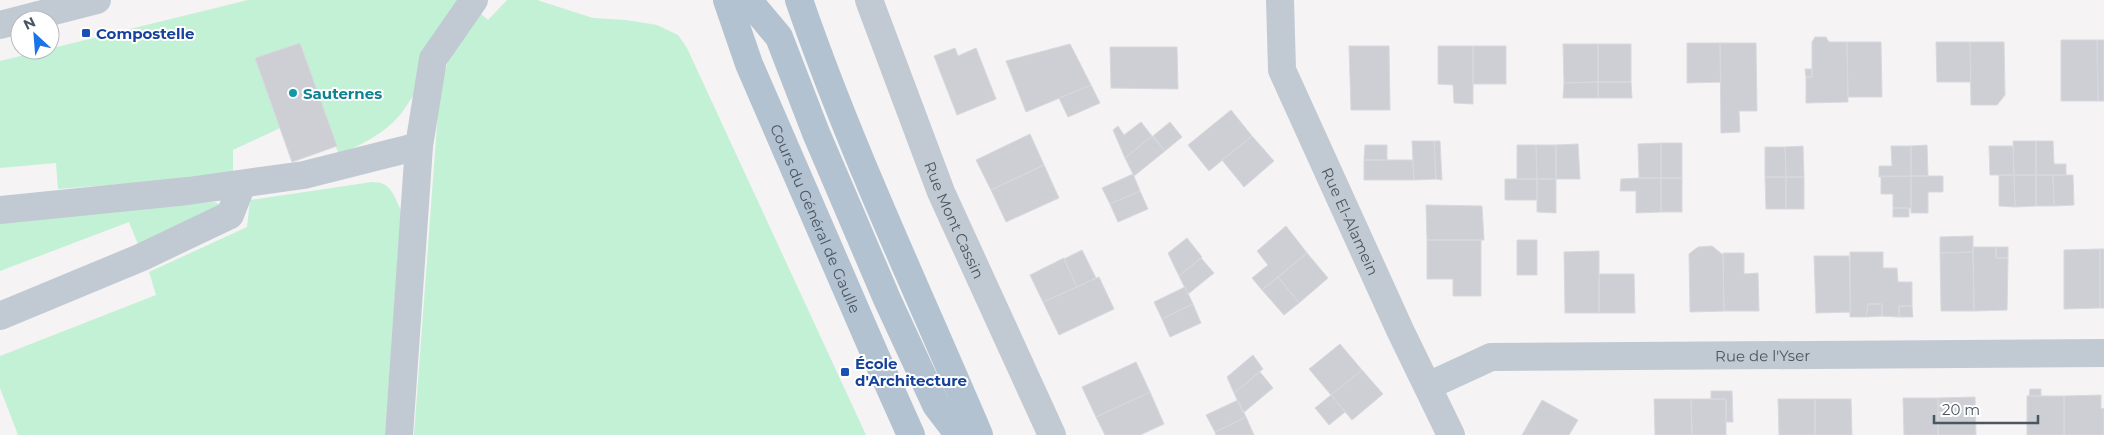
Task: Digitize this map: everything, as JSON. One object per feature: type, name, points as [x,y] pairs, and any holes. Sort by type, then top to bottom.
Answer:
[{"type":"main road","name":"Cours du Général de Gaulle","points":[[727,0],[749,64],[872,350],[911,435]]},
{"type":"main road","points":[[748,0],[779,37],[816,133],[887,299],[936,405],[959,435]]},
{"type":"main road","points":[[800,0],[825,74],[979,435]]},
{"type":"street","points":[[0,24],[97,0]]},
{"type":"street","points":[[399,435],[419,146],[433,59],[474,0]]},
{"type":"street","name":"Rue Mont Cassin","points":[[869,0],[941,192],[1052,435]]},
{"type":"street","name":"Rue El-Alamein","points":[[1280,0],[1282,70],[1396,321],[1451,435]]},
{"type":"street","points":[[0,210],[242,184],[304,175],[419,146]]},
{"type":"street","points":[[0,316],[142,258],[230,215],[242,184]]},
{"type":"street","name":"Rue de l'Yser","points":[[1428,386],[1491,357],[2104,353]]},
{"type":"green space","points":[[248,0],[458,0],[424,76],[399,116],[379,134],[339,155],[300,43],[255,58],[280,128],[233,150],[233,175],[58,189],[56,163],[0,168],[0,61],[10,59],[60,60],[60,46]]},
{"type":"green space","points":[[507,0],[537,0],[593,18],[626,20],[657,25],[678,35],[687,48],[866,435],[414,435],[440,85],[453,47],[480,13],[488,20]]},
{"type":"green space","points":[[372,182],[384,184],[388,187],[401,210],[385,435],[18,435],[0,388],[0,356],[156,295],[149,272],[247,227],[250,200]]},
{"type":"green space","points":[[214,202],[222,205],[139,247],[129,222],[0,271],[0,222]]},
{"type":"building","points":[[1815,37],[1826,37],[1829,42],[1847,42],[1848,102],[1806,103],[1806,77],[1812,77],[1812,42]]},
{"type":"building","points":[[2061,40],[2097,40],[2098,101],[2061,101]]},
{"type":"building","points":[[2097,40],[2104,40],[2104,101],[2098,101]]},
{"type":"building","points":[[1847,42],[1881,42],[1882,97],[1848,97]]},
{"type":"building","points":[[1936,42],[1970,42],[1971,82],[1937,82]]},
{"type":"building","points":[[1970,42],[2004,42],[2005,95],[1997,105],[1971,105]]},
{"type":"building","name":"Sauternes","points":[[300,43],[337,146],[292,162],[255,58]]},
{"type":"building","points":[[1687,43],[1720,43],[1721,82],[1687,83]]},
{"type":"building","points":[[1720,43],[1756,43],[1757,111],[1739,111],[1740,132],[1721,133]]},
{"type":"building","points":[[1070,44],[1091,85],[1026,112],[1006,61]]},
{"type":"building","points":[[1563,44],[1598,44],[1598,82],[1564,83]]},
{"type":"building","points":[[1598,44],[1631,44],[1631,82],[1598,82]]},
{"type":"building","points":[[1349,46],[1389,46],[1390,110],[1351,110]]},
{"type":"building","points":[[1438,46],[1473,46],[1473,104],[1454,103],[1453,85],[1438,84]]},
{"type":"building","points":[[1473,46],[1506,46],[1506,84],[1473,84]]},
{"type":"building","points":[[1110,47],[1177,47],[1178,89],[1111,88]]},
{"type":"building","points":[[955,48],[958,56],[976,48],[996,99],[957,115],[934,56]]},
{"type":"building","points":[[1805,69],[1812,69],[1812,77],[1806,77]]},
{"type":"building","points":[[1598,82],[1631,82],[1632,98],[1598,98]]},
{"type":"building","points":[[1598,82],[1598,98],[1563,98],[1564,83]]},
{"type":"building","points":[[1091,85],[1100,103],[1068,117],[1059,98]]},
{"type":"building","points":[[1231,110],[1252,136],[1209,171],[1188,145]]},
{"type":"building","points":[[1141,122],[1152,136],[1125,158],[1113,130],[1118,126],[1124,135]]},
{"type":"building","points":[[1170,122],[1182,137],[1165,151],[1153,136]]},
{"type":"building","points":[[1030,134],[1044,165],[991,190],[976,160]]},
{"type":"building","points":[[1152,136],[1165,151],[1134,176],[1125,158]]},
{"type":"building","points":[[1252,136],[1274,161],[1244,187],[1222,160]]},
{"type":"building","points":[[1412,141],[1434,141],[1436,179],[1414,180]]},
{"type":"building","points":[[1434,141],[1440,141],[1442,180],[1436,179]]},
{"type":"building","points":[[2013,141],[2036,141],[2036,175],[2014,175]]},
{"type":"building","points":[[2036,141],[2053,141],[2054,164],[2066,164],[2066,175],[2036,175]]},
{"type":"building","points":[[1661,143],[1661,178],[1639,178],[1638,144]]},
{"type":"building","points":[[1661,143],[1682,143],[1682,178],[1661,178]]},
{"type":"building","points":[[1578,144],[1580,179],[1556,179],[1556,145]]},
{"type":"building","points":[[1365,145],[1387,145],[1387,160],[1364,160]]},
{"type":"building","points":[[1517,145],[1536,145],[1537,179],[1517,179]]},
{"type":"building","points":[[1536,145],[1556,145],[1556,179],[1537,179]]},
{"type":"building","points":[[1927,145],[1928,176],[1911,176],[1911,146]]},
{"type":"building","points":[[1803,146],[1804,177],[1786,177],[1785,147]]},
{"type":"building","points":[[1891,146],[1911,146],[1911,176],[1879,177],[1879,166],[1892,166]]},
{"type":"building","points":[[1989,146],[2013,146],[2014,175],[1990,175]]},
{"type":"building","points":[[1765,147],[1785,147],[1786,177],[1765,177]]},
{"type":"building","points":[[1364,160],[1413,160],[1414,180],[1364,180]]},
{"type":"building","points":[[1044,165],[1059,198],[1006,222],[991,190]]},
{"type":"building","points":[[1133,174],[1140,191],[1110,204],[1102,188]]},
{"type":"building","points":[[1999,175],[2014,175],[2015,207],[1999,206]]},
{"type":"building","points":[[2014,175],[2036,175],[2036,206],[2015,207]]},
{"type":"building","points":[[2036,175],[2053,175],[2054,206],[2036,206]]},
{"type":"building","points":[[2053,175],[2073,175],[2074,205],[2054,206]]},
{"type":"building","points":[[1881,176],[1911,176],[1911,208],[1893,208],[1893,194],[1881,194]]},
{"type":"building","points":[[1911,176],[1943,176],[1943,192],[1928,192],[1928,213],[1911,213]]},
{"type":"building","points":[[1765,177],[1786,177],[1786,209],[1766,209]]},
{"type":"building","points":[[1786,177],[1804,177],[1804,209],[1786,209]]},
{"type":"building","points":[[1661,178],[1661,212],[1636,213],[1636,191],[1620,191],[1621,179]]},
{"type":"building","points":[[1661,178],[1682,178],[1682,212],[1661,212]]},
{"type":"building","points":[[1505,179],[1537,179],[1537,200],[1505,200]]},
{"type":"building","points":[[1537,179],[1556,179],[1556,213],[1537,212]]},
{"type":"building","points":[[1140,191],[1148,209],[1118,222],[1110,204]]},
{"type":"building","points":[[1426,205],[1482,206],[1484,240],[1427,240]]},
{"type":"building","points":[[1893,208],[1909,208],[1909,217],[1893,217]]},
{"type":"building","points":[[1286,226],[1307,253],[1262,290],[1252,278],[1268,265],[1257,251]]},
{"type":"building","points":[[1973,236],[1973,252],[1940,253],[1940,237]]},
{"type":"building","points":[[1187,238],[1202,257],[1179,276],[1168,253]]},
{"type":"building","points":[[1427,240],[1481,240],[1481,296],[1453,296],[1453,279],[1427,279]]},
{"type":"building","points":[[1517,240],[1537,240],[1537,275],[1517,275]]},
{"type":"building","points":[[1712,246],[1723,255],[1724,311],[1690,312],[1689,254],[1698,247]]},
{"type":"building","points":[[1973,247],[1996,247],[1996,258],[2008,258],[2007,310],[1974,311]]},
{"type":"building","points":[[1996,247],[2008,247],[2008,258],[1996,258]]},
{"type":"building","points":[[2100,249],[2100,308],[2064,309],[2064,250]]},
{"type":"building","points":[[2100,249],[2104,249],[2104,308],[2100,308]]},
{"type":"building","points":[[1082,250],[1096,278],[1077,287],[1064,259]]},
{"type":"building","points":[[1599,251],[1599,313],[1565,313],[1564,252]]},
{"type":"building","points":[[1850,252],[1883,252],[1883,268],[1897,268],[1898,282],[1912,282],[1912,306],[1899,306],[1899,317],[1882,316],[1882,304],[1868,304],[1866,317],[1850,317]]},
{"type":"building","points":[[1973,252],[1974,311],[1941,311],[1940,253]]},
{"type":"building","points":[[1307,253],[1328,278],[1299,303],[1278,277]]},
{"type":"building","points":[[1723,253],[1744,253],[1744,274],[1758,273],[1759,311],[1724,311]]},
{"type":"building","points":[[1814,256],[1849,256],[1851,312],[1816,313]]},
{"type":"building","points":[[1064,258],[1077,287],[1043,302],[1030,275]]},
{"type":"building","points":[[1201,258],[1214,273],[1188,294],[1179,276]]},
{"type":"building","points":[[1599,274],[1634,274],[1635,313],[1599,313]]},
{"type":"building","points":[[1099,277],[1114,309],[1059,335],[1043,302]]},
{"type":"building","points":[[1278,277],[1299,303],[1284,315],[1262,290]]},
{"type":"building","points":[[1185,287],[1193,304],[1162,319],[1154,302]]},
{"type":"building","points":[[1193,304],[1201,323],[1170,337],[1162,319]]},
{"type":"building","points":[[1868,304],[1882,304],[1882,316],[1866,317]]},
{"type":"building","points":[[1899,306],[1912,306],[1913,317],[1899,317]]},
{"type":"building","points":[[1340,344],[1362,370],[1331,395],[1309,369]]},
{"type":"building","points":[[1253,355],[1263,369],[1234,393],[1227,377]]},
{"type":"building","points":[[1136,362],[1150,392],[1096,417],[1082,387]]},
{"type":"building","points":[[1362,370],[1383,394],[1352,420],[1331,395]]},
{"type":"building","points":[[1260,372],[1273,388],[1243,413],[1234,393]]},
{"type":"building","points":[[2030,389],[2041,389],[2041,396],[2029,396]]},
{"type":"building","points":[[1711,391],[1732,391],[1733,422],[1726,422],[1726,399],[1711,399]]},
{"type":"building","points":[[1150,392],[1164,424],[1140,435],[1105,435],[1096,417]]},
{"type":"building","points":[[1331,395],[1345,412],[1329,425],[1315,408]]},
{"type":"building","points":[[2101,395],[2101,409],[2104,408],[2104,435],[2064,435],[2064,396]]},
{"type":"building","points":[[2027,396],[2064,396],[2064,435],[2027,435]]},
{"type":"building","points":[[1975,397],[1976,435],[1938,435],[1938,398]]},
{"type":"building","points":[[1903,398],[1938,398],[1938,435],[1904,435]]},
{"type":"building","points":[[1654,399],[1691,399],[1692,435],[1655,435]]},
{"type":"building","points":[[1691,399],[1726,399],[1726,435],[1692,435]]},
{"type":"building","points":[[1778,399],[1815,399],[1815,435],[1779,435]]},
{"type":"building","points":[[1815,399],[1851,399],[1852,435],[1815,435]]},
{"type":"building","points":[[1238,400],[1246,417],[1215,432],[1206,415]]},
{"type":"building","points":[[1542,400],[1578,420],[1569,435],[1522,435]]},
{"type":"building","points":[[1246,417],[1254,435],[1216,435],[1215,432]]},
{"type":"place","name":"Compostelle","points":[[86,33]]},
{"type":"place","name":"Sauternes","points":[[293,93]]},
{"type":"place","name":"École d'Architecture","points":[[845,372]]}]
